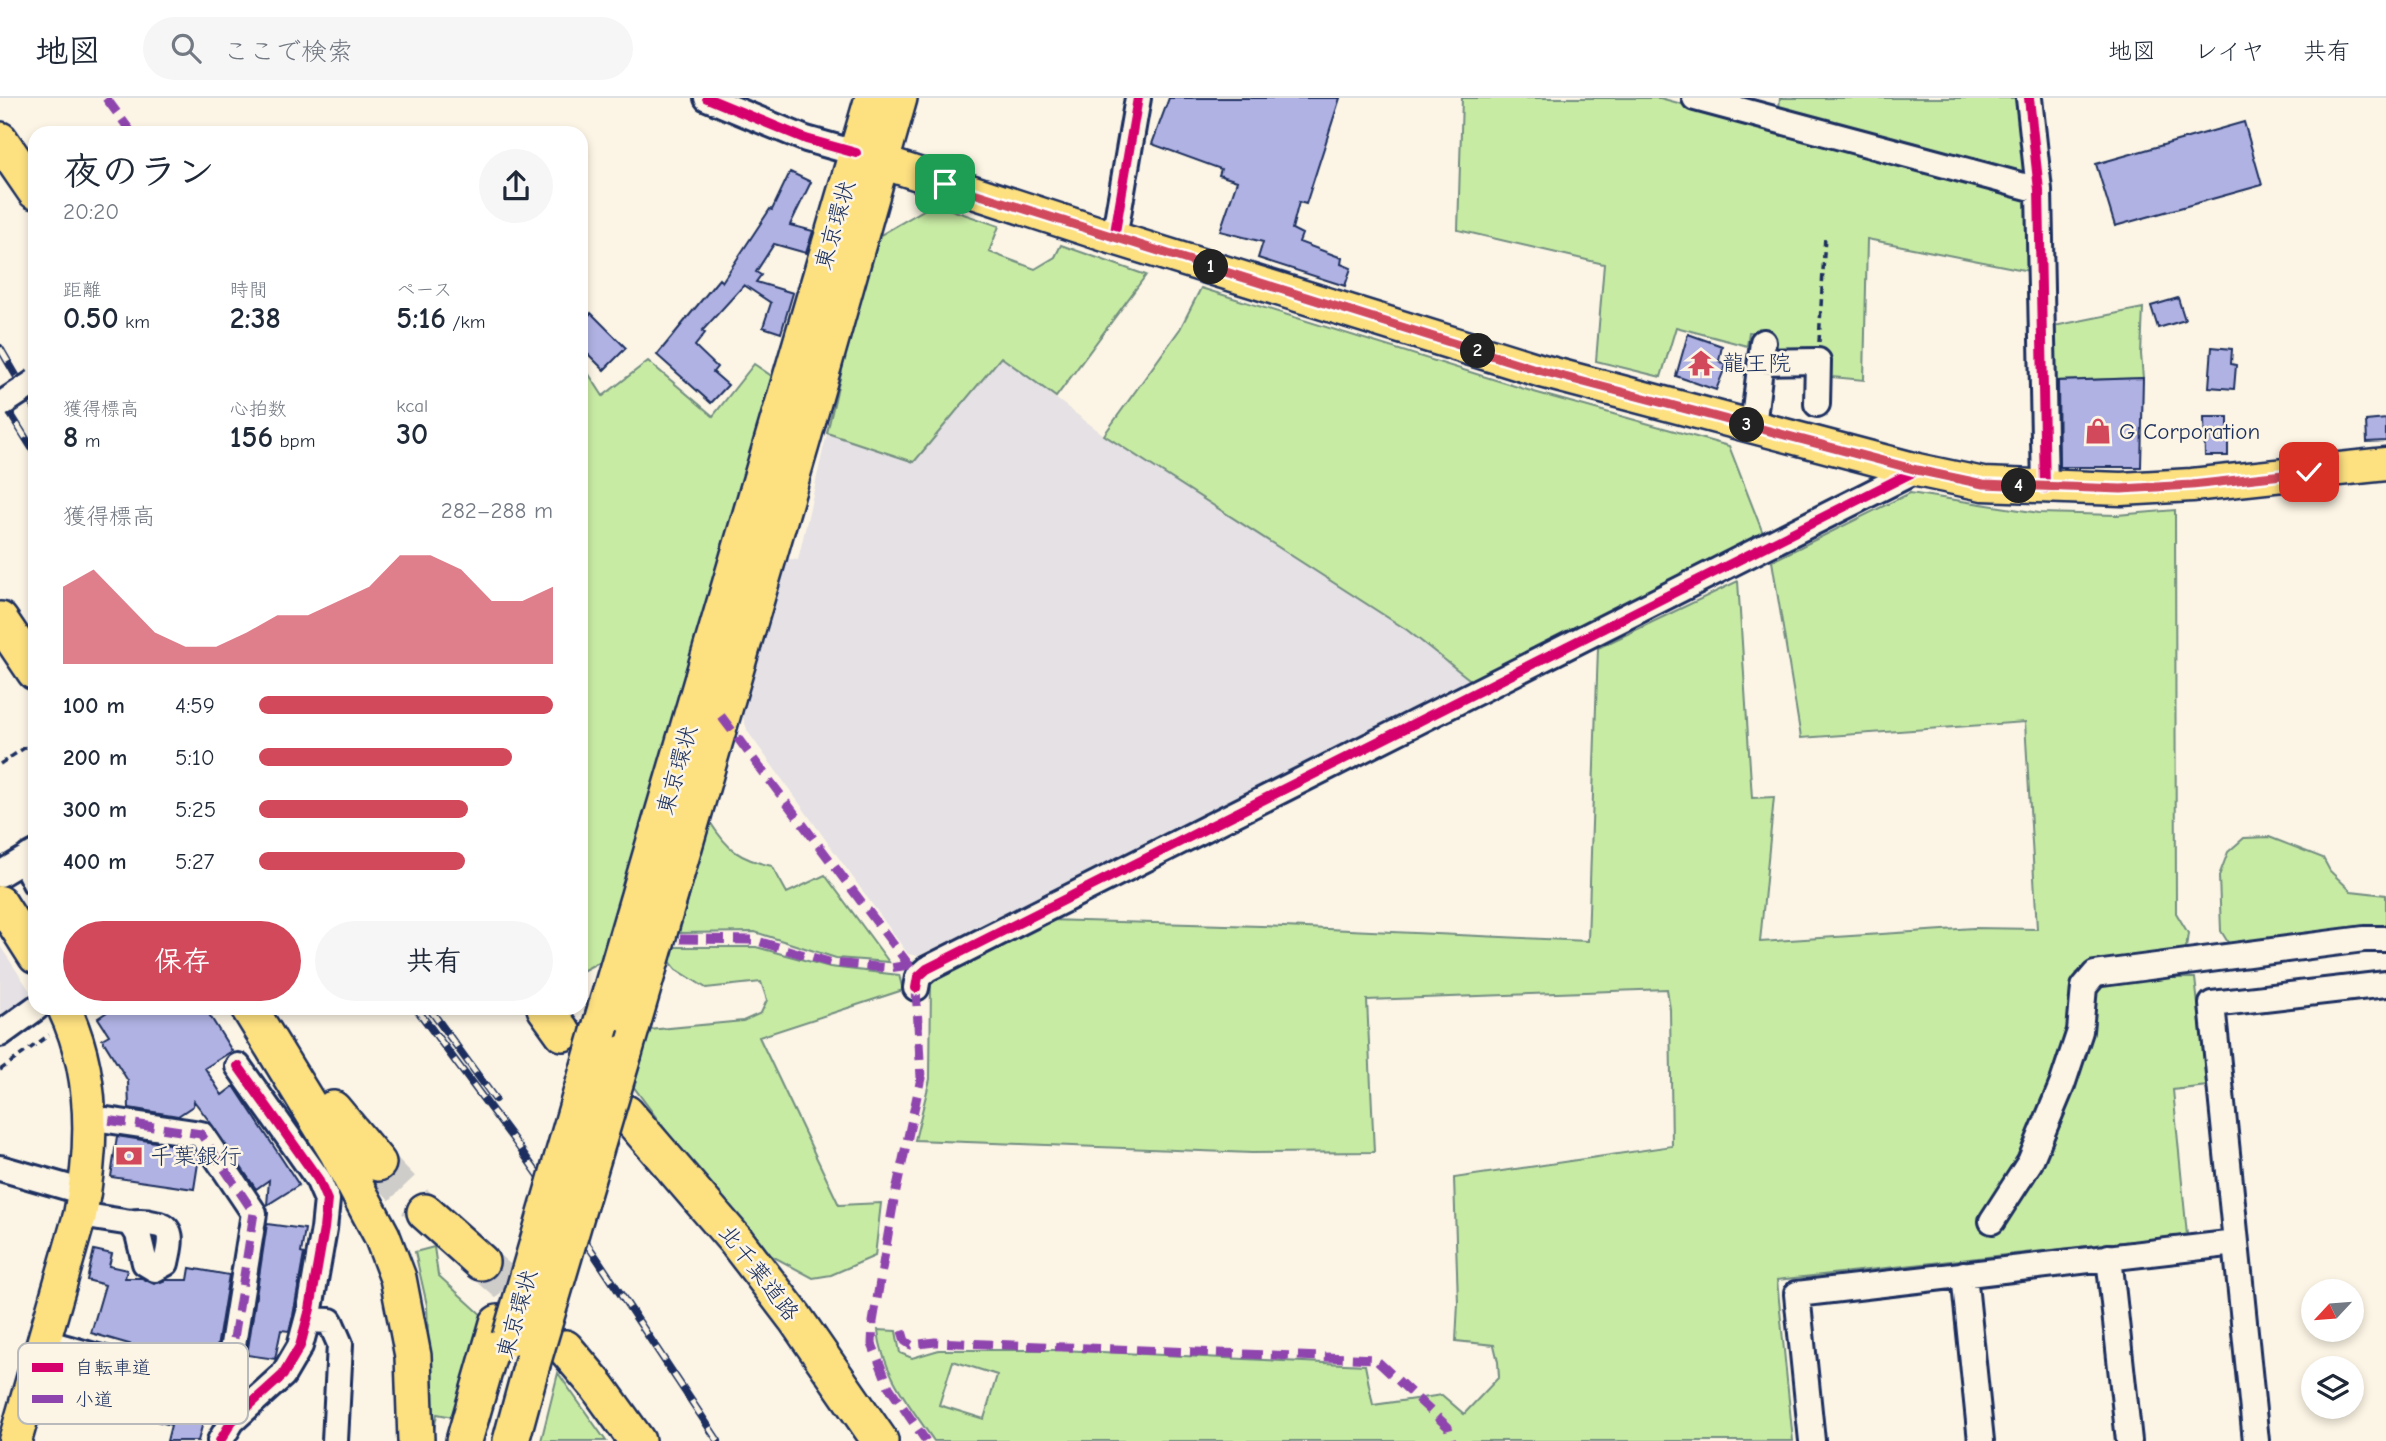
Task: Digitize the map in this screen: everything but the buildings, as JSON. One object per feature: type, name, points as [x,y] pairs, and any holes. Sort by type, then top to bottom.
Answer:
[{"type":"highway","name":"東京環状","points":[[511,1441],[799,455],[868,157],[873,98]]},
{"type":"highway","name":"東京環状","points":[[480,1441],[504,1330],[598,1021],[631,927],[868,157],[899,98]]},
{"type":"highway","points":[[0,140],[28,181]]},
{"type":"highway","points":[[0,620],[28,662]]},
{"type":"highway","points":[[253,1015],[336,1150],[382,1236],[398,1278],[413,1356],[416,1441]]},
{"type":"highway","points":[[268,1015],[317,1088],[377,1163]]},
{"type":"highway","name":"北千葉道路","points":[[626,1113],[736,1241],[795,1318],[880,1441]]},
{"type":"highway","points":[[425,1212],[481,1262]]},
{"type":"highway","points":[[464,1441],[504,1330]]},
{"type":"highway","points":[[618,1441],[565,1348],[598,1387],[637,1441]]},
{"type":"highway","points":[[522,1398],[524,1441]]},
{"type":"main road","points":[[868,157],[1114,238],[1542,371],[1917,470],[1983,484],[2121,489],[2386,464]]},
{"type":"main road","points":[[0,902],[28,946]]},
{"type":"main road","points":[[43,1343],[82,1204],[90,1138],[89,1102],[75,1034],[59,1020]]},
{"type":"main road","points":[[15,1441],[20,1424]]},
{"type":"street","points":[[707,98],[807,139],[868,157]]},
{"type":"street","points":[[1114,238],[1138,98]]},
{"type":"street","points":[[1695,98],[2039,190]]},
{"type":"street","points":[[2029,98],[2039,190],[2045,488]]},
{"type":"street","points":[[1753,427],[1762,352],[1818,361],[1817,404]]},
{"type":"street","points":[[0,405],[28,387]]},
{"type":"street","points":[[916,988],[918,977],[926,970],[1917,470]]},
{"type":"street","points":[[0,874],[28,857]]},
{"type":"street","points":[[1992,1221],[2030,1162],[2062,1085],[2080,1031],[2084,987],[2095,974],[2350,940],[2386,939]]},
{"type":"street","points":[[2256,1441],[2212,1004],[2386,984]]},
{"type":"street","points":[[0,1034],[28,1014]]},
{"type":"street","points":[[239,1066],[318,1179],[327,1200],[308,1320],[299,1346],[283,1375],[248,1407]]},
{"type":"street","points":[[107,1120],[201,1134],[254,1213],[233,1343]]},
{"type":"street","points":[[0,1168],[131,1223]]},
{"type":"street","points":[[1812,1441],[1797,1294],[2236,1244]]},
{"type":"street","points":[[2109,1257],[2129,1441]]},
{"type":"street","points":[[1964,1274],[1981,1441]]},
{"type":"street","points":[[308,1320],[330,1321],[340,1344],[335,1441]]},
{"type":"street","points":[[220,1441],[230,1424]]},
{"type":"path","points":[[1818,361],[1825,236]]},
{"type":"path","points":[[0,764],[28,746]]},
{"type":"path","points":[[0,1070],[59,1020]]},
{"type":"shaded area","points":[[1001,357],[1104,435],[1407,630],[1473,682],[918,956],[908,954],[748,732],[741,712],[782,558],[798,560],[827,433],[914,462]]},
{"type":"shaded area","points":[[0,946],[28,988],[28,999],[0,1019]]},
{"type":"green space","points":[[1462,98],[1660,98],[1777,130],[1780,98],[2024,98],[2034,272],[1867,239],[1864,380],[1809,375],[1776,356],[1775,335],[1749,332],[1747,346],[1676,327],[1661,377],[1596,361],[1604,264],[1458,230]]},
{"type":"green space","points":[[934,204],[999,226],[989,252],[1035,269],[1055,257],[1061,245],[1146,275],[1056,397],[1001,357],[914,462],[827,433],[879,236]]},
{"type":"green space","points":[[1201,288],[1534,392],[1729,446],[1764,536],[1473,682],[1407,630],[1104,435],[1180,329]]},
{"type":"green space","points":[[2143,308],[2143,378],[2049,381],[2049,327]]},
{"type":"green space","points":[[648,361],[713,416],[754,364],[773,377],[601,961],[588,968],[588,373],[603,396]]},
{"type":"green space","points":[[1910,493],[2039,513],[2117,515],[2175,510],[2176,913],[2188,933],[2186,948],[2180,954],[2090,966],[2077,973],[2100,983],[2148,978],[2195,978],[2207,1086],[2173,1090],[2187,1235],[1777,1280],[1793,1441],[934,1441],[891,1375],[878,1330],[896,1331],[900,1353],[912,1358],[939,1350],[1061,1350],[1365,1365],[1373,1405],[1442,1395],[1464,1414],[1499,1377],[1494,1345],[1456,1341],[1458,1303],[1454,1178],[1672,1146],[1670,1009],[1667,989],[1367,1000],[1374,1152],[1252,1153],[915,1140],[930,1079],[931,984],[936,975],[1047,920],[1261,926],[1588,941],[1598,648],[1738,581],[1752,798],[1774,797],[1760,942],[1974,928],[2037,929],[2025,722],[1801,738],[1772,561]],"holes":[[[953,1361],[997,1375],[984,1419],[939,1405]]]},
{"type":"green space","points":[[710,822],[735,852],[772,866],[787,893],[825,875],[889,962],[836,958],[755,932],[679,933]]},
{"type":"green space","points":[[2269,837],[2323,858],[2330,871],[2351,891],[2386,895],[2386,931],[2232,949],[2221,931],[2219,876],[2228,852],[2244,838]]},
{"type":"green space","points":[[673,947],[756,947],[830,967],[899,975],[903,990],[759,1037],[839,1205],[881,1203],[875,1256],[831,1275],[813,1278],[757,1248],[718,1201],[633,1086],[649,1030],[743,1021],[761,1013],[767,1000],[761,982],[706,988],[676,969],[667,958]]},
{"type":"green space","points":[[434,1247],[438,1275],[485,1318],[458,1418],[437,1414],[432,1441],[427,1305],[415,1252]]},
{"type":"green space","points":[[558,1373],[606,1441],[541,1441]]},
{"type":"tunnel","points":[[378,1163],[425,1212]]},
{"type":"tunnel","points":[[481,1262],[541,1317]]},
{"type":"railway","points":[[0,348],[28,396]]},
{"type":"railway","points":[[0,397],[28,442]]},
{"type":"railway","points":[[421,1015],[596,1257],[718,1441]]},
{"type":"railway","points":[[434,1015],[495,1099]]},
{"type":"marked path","points":[[106,98],[127,126]]},
{"type":"marked path","points":[[721,716],[918,977]]},
{"type":"marked path","points":[[680,939],[754,940],[832,963],[890,968],[909,965]]},
{"type":"marked path","points":[[916,988],[921,1078],[894,1200],[873,1322],[872,1344],[889,1387],[926,1441]]},
{"type":"marked path","points":[[107,1120],[201,1134],[254,1213],[233,1343]]},
{"type":"marked path","points":[[902,1331],[905,1341],[911,1345],[935,1342],[1375,1359],[1448,1427],[1452,1441]]},
{"type":"cycle path","points":[[707,98],[806,139],[856,153]]},
{"type":"cycle path","points":[[1114,238],[1138,98]]},
{"type":"cycle path","points":[[2029,98],[2039,190],[2045,488]]},
{"type":"cycle path","points":[[916,988],[918,977],[927,969],[1917,470]]},
{"type":"cycle path","points":[[238,1066],[318,1179],[327,1200],[310,1309],[300,1346],[283,1375],[248,1407]]},
{"type":"cycle path","points":[[220,1441],[230,1424]]},
{"type":"place","name":"龍王院","points":[[1701,363]]},
{"type":"place","name":"G Corporation","points":[[2098,431]]},
{"type":"place","name":"千葉銀行","points":[[129,1156]]},
{"type":"route","points":[[945,184],[1542,371],[1917,470],[1983,484],[2121,489],[2192,485],[2309,472]]}]
